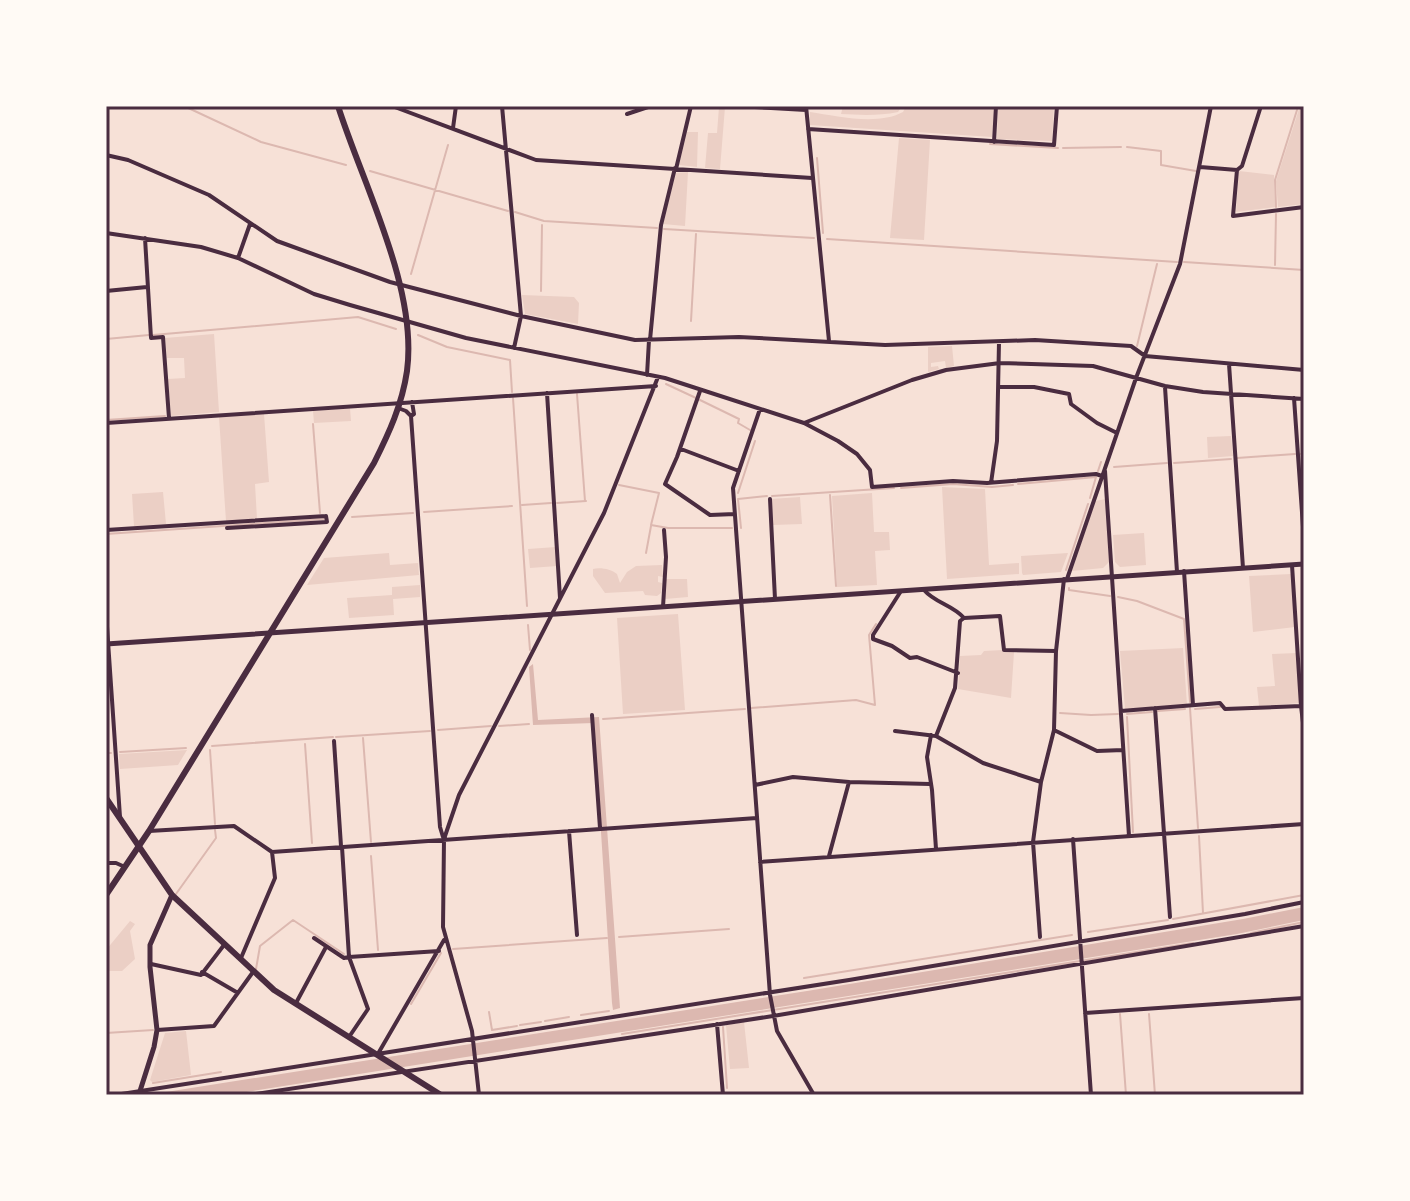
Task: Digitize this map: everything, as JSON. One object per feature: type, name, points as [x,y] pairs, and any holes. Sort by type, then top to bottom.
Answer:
[{"type":"main road","points":[[106,895],[149,831],[374,463],[393,426],[407,368],[407,321],[401,283],[338,106]]},
{"type":"main road","points":[[106,798],[172,895],[253,972],[441,1095]]},
{"type":"street","points":[[392,106],[536,160],[812,178]]},
{"type":"street","points":[[453,128],[456,106]]},
{"type":"street","points":[[502,106],[521,316],[514,348]]},
{"type":"street","points":[[627,114],[651,106]]},
{"type":"street","points":[[647,375],[661,225],[691,106]]},
{"type":"street","points":[[736,106],[806,108],[829,341]]},
{"type":"street","points":[[994,142],[996,106]]},
{"type":"street","points":[[808,129],[1054,145],[1057,106]]},
{"type":"street","points":[[1040,937],[1033,842],[1041,782],[1054,730],[1056,651],[1066,579],[1136,378],[1180,264],[1211,106]]},
{"type":"street","points":[[1200,167],[1237,170],[1242,166],[1261,106]]},
{"type":"street","points":[[1279,106],[1304,107]]},
{"type":"street","points":[[106,155],[128,160],[209,195],[277,241],[390,282],[521,316],[635,340],[739,337],[885,345],[1104,343],[1131,346],[1145,356],[1304,370]]},
{"type":"street","points":[[1237,170],[1233,216],[1304,207]]},
{"type":"street","points":[[238,258],[250,224]]},
{"type":"street","points":[[106,233],[201,247],[238,258],[314,294],[514,348],[658,377],[804,423],[857,454],[870,470],[872,487],[1102,476]]},
{"type":"street","points":[[145,238],[151,338],[163,337],[169,418]]},
{"type":"street","points":[[106,291],[148,287]]},
{"type":"street","points":[[991,483],[997,441],[999,342]]},
{"type":"street","points":[[804,423],[912,380],[946,370],[1000,363],[1093,366],[1165,386],[1230,395],[1304,399]]},
{"type":"street","points":[[1229,364],[1243,568]]},
{"type":"street","points":[[479,1095],[473,1040],[443,927],[444,839],[459,795],[604,513],[658,377]]},
{"type":"street","points":[[106,423],[656,386]]},
{"type":"street","points":[[1165,386],[1193,705]]},
{"type":"street","points":[[999,387],[1034,387],[1069,394],[1071,404],[1117,433]]},
{"type":"street","points":[[700,391],[665,484],[710,515],[735,514]]},
{"type":"street","points":[[547,393],[561,601]]},
{"type":"street","points":[[1294,398],[1304,541]]},
{"type":"street","points":[[412,402],[440,827],[444,839]]},
{"type":"street","points":[[399,405],[411,416]]},
{"type":"street","points":[[760,409],[733,488],[770,994],[777,1031],[814,1095]]},
{"type":"street","points":[[680,449],[739,471]]},
{"type":"street","points":[[1105,470],[1129,836]]},
{"type":"street","points":[[770,499],[775,599]]},
{"type":"street","points":[[106,530],[326,516],[326,519],[337,522]]},
{"type":"street","points":[[227,528],[327,522],[326,519]]},
{"type":"street","points":[[663,607],[664,530]]},
{"type":"street","points":[[107,644],[1304,564]]},
{"type":"street","points":[[1292,565],[1304,731]]},
{"type":"street","points":[[924,589],[929,596],[957,609],[964,618]]},
{"type":"street","points":[[901,591],[873,639],[892,646],[910,658],[917,657],[958,673]]},
{"type":"street","points":[[106,612],[120,819]]},
{"type":"street","points":[[936,849],[927,757],[955,688],[960,621],[964,618],[1000,616],[1004,650],[1056,651]]},
{"type":"street","points":[[1121,711],[1220,703],[1225,709],[1301,706]]},
{"type":"street","points":[[1155,708],[1170,917]]},
{"type":"street","points":[[592,716],[600,828]]},
{"type":"street","points":[[1054,730],[1097,751],[1124,750]]},
{"type":"street","points":[[895,731],[934,736],[983,763],[1041,782]]},
{"type":"street","points":[[334,741],[349,957],[368,1009],[349,1037]]},
{"type":"street","points":[[755,785],[793,777],[930,784]]},
{"type":"street","points":[[829,856],[849,782]]},
{"type":"street","points":[[149,831],[234,826],[272,852],[757,818]]},
{"type":"street","points":[[760,862],[1304,824]]},
{"type":"street","points":[[569,831],[577,935]]},
{"type":"street","points":[[1073,839],[1091,1095]]},
{"type":"street","points":[[240,960],[275,878],[272,852]]},
{"type":"street","points":[[106,863],[125,867]]},
{"type":"street","points":[[139,1093],[157,1030],[149,964],[154,933],[172,895]]},
{"type":"street","points":[[115,1095],[770,994],[1304,902]]},
{"type":"street","points":[[249,1095],[476,1058],[717,1024],[1304,926]]},
{"type":"street","points":[[314,938],[344,958],[439,951]]},
{"type":"street","points":[[378,1054],[445,939]]},
{"type":"street","points":[[149,964],[201,975],[224,945]]},
{"type":"street","points":[[296,1003],[326,947]]},
{"type":"street","points":[[202,972],[238,993]]},
{"type":"street","points":[[157,1030],[214,1026],[253,972]]},
{"type":"street","points":[[1085,1013],[1304,998]]},
{"type":"street","points":[[717,1024],[723,1095]]},
{"type":"shaded area","points":[[843,106],[902,106],[898,112],[870,115],[841,114]]},
{"type":"shaded area","points":[[906,106],[995,106],[992,137],[810,125],[810,112],[857,119],[881,118],[903,112]]},
{"type":"shaded area","points":[[998,106],[1054,106],[1052,141],[997,139]]},
{"type":"shaded area","points":[[719,107],[725,107],[720,169],[705,168],[708,133],[717,133]]},
{"type":"shaded area","points":[[1299,109],[1304,109],[1304,204],[1278,207],[1276,181]]},
{"type":"shaded area","points":[[687,132],[698,132],[697,167],[679,165]]},
{"type":"shaded area","points":[[899,138],[930,140],[924,240],[890,238]]},
{"type":"shaded area","points":[[1239,171],[1274,175],[1275,207],[1236,212]]},
{"type":"shaded area","points":[[688,172],[685,226],[663,224],[676,173]]},
{"type":"shaded area","points":[[522,295],[574,297],[579,303],[578,324],[525,314]]},
{"type":"shaded area","points":[[214,334],[219,412],[171,416],[168,379],[185,378],[184,358],[167,358],[165,338]]},
{"type":"shaded area","points":[[952,346],[954,366],[946,368],[945,361],[931,363],[931,367],[938,366],[939,369],[928,372],[928,347]]},
{"type":"shaded area","points":[[350,408],[351,421],[314,423],[313,411]]},
{"type":"shaded area","points":[[264,414],[269,482],[255,484],[257,519],[226,521],[219,417]]},
{"type":"shaded area","points":[[1231,436],[1233,456],[1208,458],[1207,437]]},
{"type":"shaded area","points":[[942,487],[985,489],[989,565],[1019,563],[1019,574],[947,579]]},
{"type":"shaded area","points":[[163,492],[166,524],[134,526],[132,494]]},
{"type":"shaded area","points":[[872,493],[874,532],[889,532],[890,550],[875,551],[877,585],[837,587],[832,496]]},
{"type":"shaded area","points":[[800,497],[802,524],[773,525],[771,499]]},
{"type":"shaded area","points":[[1106,499],[1109,562],[1103,568],[1072,571],[1095,501]]},
{"type":"shaded area","points":[[1144,533],[1146,565],[1120,567],[1115,562],[1113,535]]},
{"type":"shaded area","points":[[556,547],[557,566],[530,568],[528,549]]},
{"type":"shaded area","points":[[389,553],[390,565],[418,563],[419,575],[307,585],[324,558]]},
{"type":"shaded area","points":[[1068,553],[1061,572],[1022,573],[1021,556]]},
{"type":"shaded area","points":[[662,565],[663,577],[658,576],[658,582],[662,583],[661,593],[657,596],[645,595],[643,591],[605,593],[593,576],[593,569],[609,570],[617,574],[620,583],[627,572],[636,566]]},
{"type":"shaded area","points":[[1291,574],[1295,627],[1253,632],[1249,576]]},
{"type":"shaded area","points":[[666,579],[687,579],[688,597],[665,599]]},
{"type":"shaded area","points":[[420,585],[420,597],[393,599],[394,615],[349,618],[347,598],[392,595],[392,587]]},
{"type":"shaded area","points":[[678,614],[685,710],[623,714],[617,618]]},
{"type":"shaded area","points":[[1183,648],[1187,705],[1125,709],[1120,651]]},
{"type":"shaded area","points":[[1003,650],[1014,652],[1011,698],[958,689],[960,656]]},
{"type":"shaded area","points":[[1297,653],[1300,703],[1259,706],[1257,687],[1275,686],[1272,654]]},
{"type":"shaded area","points":[[533,664],[538,720],[599,717],[620,1008],[613,1010],[594,723],[533,725],[529,667]]},
{"type":"shaded area","points":[[187,750],[178,765],[120,769],[119,754]]},
{"type":"shaded area","points":[[1304,907],[1304,920],[1237,934],[228,1095],[147,1095],[807,991]]},
{"type":"shaded area","points":[[130,921],[135,924],[130,931],[135,959],[122,971],[106,971],[106,950]]},
{"type":"shaded area","points":[[744,1022],[749,1068],[730,1069],[726,1025]]},
{"type":"shaded area","points":[[186,1031],[191,1075],[152,1082],[150,1080],[165,1033]]},
{"type":"waterway","points":[[184,106],[261,142],[346,165]]},
{"type":"waterway","points":[[1276,207],[1275,180],[1297,110]]},
{"type":"waterway","points":[[990,144],[1058,148]]},
{"type":"waterway","points":[[411,274],[448,145]]},
{"type":"waterway","points":[[1063,148],[1121,147]]},
{"type":"waterway","points":[[1127,147],[1161,151],[1161,165],[1196,171]]},
{"type":"waterway","points":[[817,158],[823,233]]},
{"type":"waterway","points":[[370,171],[508,211]]},
{"type":"waterway","points":[[515,212],[544,221],[657,228]]},
{"type":"waterway","points":[[1275,265],[1276,214]]},
{"type":"waterway","points":[[541,291],[542,225]]},
{"type":"waterway","points":[[664,229],[814,238]]},
{"type":"waterway","points":[[691,321],[696,234]]},
{"type":"waterway","points":[[827,239],[1177,262]]},
{"type":"waterway","points":[[1184,262],[1304,270]]},
{"type":"waterway","points":[[1137,346],[1157,264]]},
{"type":"waterway","points":[[153,335],[358,317],[396,329]]},
{"type":"waterway","points":[[106,339],[149,335]]},
{"type":"waterway","points":[[418,335],[447,347],[510,360],[512,392]]},
{"type":"waterway","points":[[666,384],[696,398]]},
{"type":"waterway","points":[[577,394],[585,501]]},
{"type":"waterway","points":[[513,398],[527,606]]},
{"type":"waterway","points":[[700,400],[739,419],[738,423],[750,430]]},
{"type":"waterway","points":[[106,420],[165,416]]},
{"type":"waterway","points":[[313,424],[320,513]]},
{"type":"waterway","points":[[738,493],[755,441]]},
{"type":"waterway","points":[[1237,458],[1295,454]]},
{"type":"waterway","points":[[1174,463],[1231,459]]},
{"type":"waterway","points":[[1098,471],[1101,462]]},
{"type":"waterway","points":[[1114,467],[1167,463]]},
{"type":"waterway","points":[[1018,484],[1096,477],[1090,498]]},
{"type":"waterway","points":[[901,488],[953,484],[1013,485]]},
{"type":"waterway","points":[[619,485],[659,493],[651,525],[732,528]]},
{"type":"waterway","points":[[772,496],[894,488]]},
{"type":"waterway","points":[[830,495],[836,586]]},
{"type":"waterway","points":[[741,528],[738,499],[767,496]]},
{"type":"waterway","points":[[557,503],[586,501]]},
{"type":"waterway","points":[[522,505],[551,503]]},
{"type":"waterway","points":[[1066,570],[1088,504]]},
{"type":"waterway","points":[[424,512],[512,506]]},
{"type":"waterway","points":[[352,517],[413,513]]},
{"type":"waterway","points":[[106,534],[324,519]]},
{"type":"waterway","points":[[646,553],[651,526]]},
{"type":"waterway","points":[[1069,588],[1110,596]]},
{"type":"waterway","points":[[1118,597],[1184,619],[1190,702]]},
{"type":"waterway","points":[[751,708],[856,700],[875,705],[869,635],[876,624]]},
{"type":"waterway","points":[[528,625],[530,650]]},
{"type":"waterway","points":[[1195,709],[1220,707]]},
{"type":"waterway","points":[[1190,708],[1198,828]]},
{"type":"waterway","points":[[603,719],[745,709]]},
{"type":"waterway","points":[[1158,711],[1185,709]]},
{"type":"waterway","points":[[1127,714],[1152,712]]},
{"type":"waterway","points":[[1060,713],[1118,714]]},
{"type":"waterway","points":[[1127,717],[1133,832]]},
{"type":"waterway","points":[[499,726],[529,724]]},
{"type":"waterway","points":[[438,730],[491,726]]},
{"type":"waterway","points":[[336,737],[430,731]]},
{"type":"waterway","points":[[212,746],[333,737]]},
{"type":"waterway","points":[[363,738],[371,842]]},
{"type":"waterway","points":[[305,744],[312,843]]},
{"type":"waterway","points":[[120,752],[186,748]]},
{"type":"waterway","points":[[210,750],[215,824]]},
{"type":"waterway","points":[[106,753],[111,753]]},
{"type":"waterway","points":[[176,894],[216,838],[215,830]]},
{"type":"waterway","points":[[1199,836],[1203,913]]},
{"type":"waterway","points":[[371,856],[378,950]]},
{"type":"waterway","points":[[1173,919],[1304,895]]},
{"type":"waterway","points":[[256,969],[260,946],[293,920],[344,954]]},
{"type":"waterway","points":[[1088,932],[1168,920]]},
{"type":"waterway","points":[[1251,933],[1304,922]]},
{"type":"waterway","points":[[619,937],[729,929]]},
{"type":"waterway","points":[[804,978],[1072,935]]},
{"type":"waterway","points":[[453,949],[607,938]]},
{"type":"waterway","points":[[622,1034],[1193,943]]},
{"type":"waterway","points":[[411,1004],[441,953]]},
{"type":"waterway","points":[[581,1015],[609,1011]]},
{"type":"waterway","points":[[489,1012],[492,1030],[517,1026]]},
{"type":"waterway","points":[[1120,1014],[1126,1095]]},
{"type":"waterway","points":[[1149,1014],[1155,1095]]},
{"type":"waterway","points":[[545,1021],[569,1017]]},
{"type":"waterway","points":[[520,1025],[541,1022]]},
{"type":"waterway","points":[[723,1027],[727,1088]]},
{"type":"waterway","points":[[106,1033],[153,1030]]},
{"type":"waterway","points":[[153,1083],[221,1072]]},
{"type":"waterway","points":[[693,1095],[720,1093]]}]
